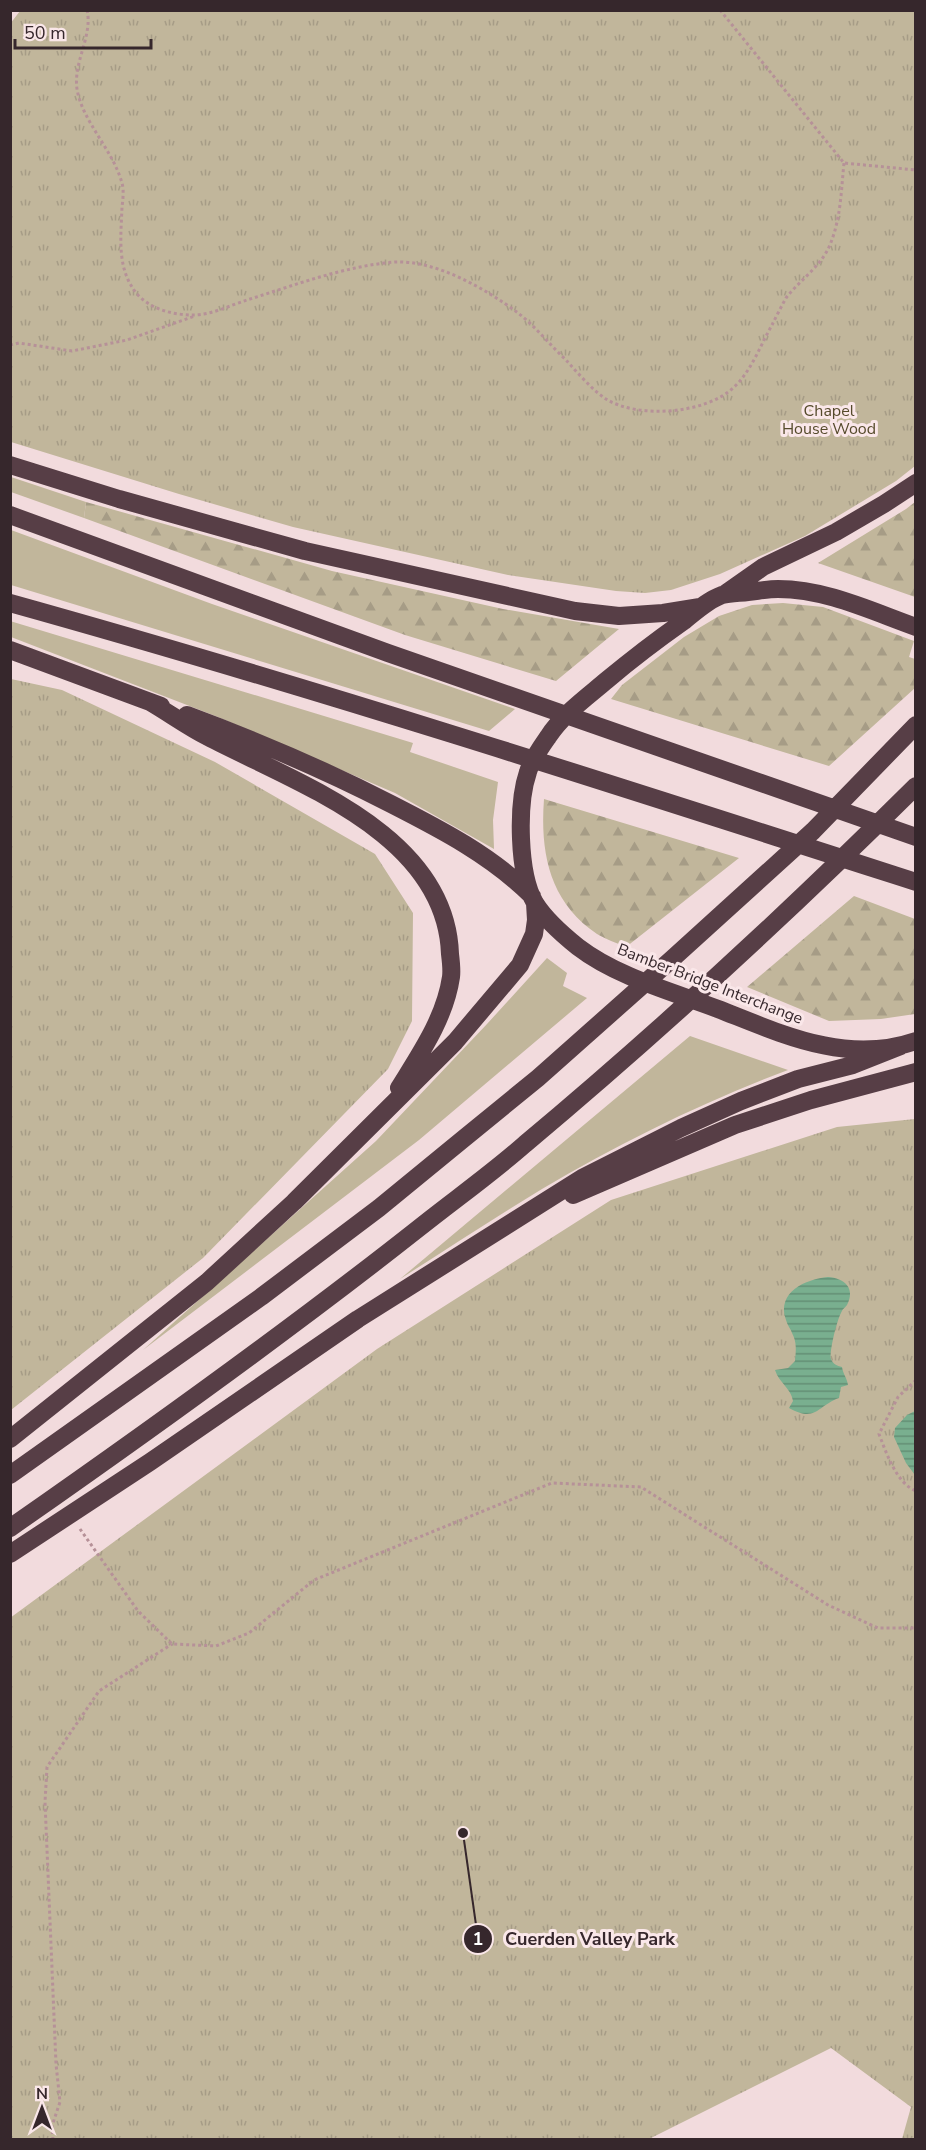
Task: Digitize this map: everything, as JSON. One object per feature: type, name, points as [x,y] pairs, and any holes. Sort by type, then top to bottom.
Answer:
[{"type":"highway","points":[[10,465],[119,499],[305,551],[575,611],[619,616],[663,613],[704,606]]},
{"type":"highway","points":[[722,595],[763,567],[836,531],[884,504],[915,483]]},
{"type":"highway","points":[[10,515],[388,653],[915,837]]},
{"type":"highway","name":"Bamber Bridge Interchange","points":[[908,1044],[863,1051],[834,1048],[786,1035],[604,964],[579,948],[562,933],[534,900],[527,877],[520,824],[528,771],[549,735],[581,702],[628,662],[722,595],[777,589],[815,592],[844,600],[915,627]]},
{"type":"highway","points":[[10,603],[482,743],[915,882]]},
{"type":"highway","points":[[10,650],[264,745],[344,780],[436,827],[511,875],[534,900],[536,920],[534,934],[520,965],[454,1042],[294,1202],[207,1282],[10,1439]]},
{"type":"highway","points":[[150,702],[207,737],[285,774],[347,810],[387,838],[409,858],[437,898],[445,917],[450,944],[451,976],[444,1006],[427,1042],[384,1113]]},
{"type":"highway","points":[[10,1475],[261,1297],[379,1208],[538,1078],[813,831],[915,725]]},
{"type":"highway","points":[[10,1528],[145,1434],[318,1307],[524,1145],[700,993],[839,862],[915,786]]},
{"type":"highway","points":[[10,1554],[150,1462],[358,1319],[582,1178],[691,1124],[798,1079],[854,1065],[908,1044]]},
{"type":"highway","points":[[502,1227],[735,1125],[811,1100],[915,1072]]},
{"type":"path","points":[[87,10],[86,33],[77,65],[77,90],[85,110],[115,164],[123,185],[120,248],[122,262],[137,294],[152,306],[166,312],[196,315]]},
{"type":"path","points":[[10,345],[19,343],[72,351],[101,347],[196,315],[365,266],[399,262],[429,266],[457,276],[519,314],[604,398],[626,408],[655,412],[685,410],[709,401],[732,390],[745,374],[786,299],[812,271],[829,248],[840,215],[844,163],[720,10]]},
{"type":"path","points":[[844,163],[915,170]]},
{"type":"path","points":[[915,1380],[898,1397],[879,1434],[889,1461],[909,1488],[915,1491]]},
{"type":"path","points":[[53,2139],[52,2126],[60,2102],[56,2064],[45,1802],[47,1767],[99,1691],[172,1644],[216,1646],[249,1633],[314,1580],[552,1483],[641,1487],[828,1605],[878,1628],[915,1628]]},
{"type":"path","points":[[138,1611],[172,1644]]},
{"type":"green space","name":"Chapel House Wood","points":[[20,11],[915,11],[915,466],[896,481],[805,536],[720,574],[671,590],[645,593],[508,575],[293,527],[11,442],[10,24]]},
{"type":"green space","points":[[11,477],[86,502],[84,518],[11,492]]},
{"type":"green space","points":[[86,502],[332,571],[503,609],[619,629],[556,681],[405,635],[84,518]]},
{"type":"green space","points":[[915,502],[915,597],[818,563],[906,509]]},
{"type":"green space","points":[[11,530],[212,604],[515,709],[489,731],[11,585]]},
{"type":"green space","points":[[783,603],[823,607],[914,641],[909,657],[915,659],[915,688],[829,766],[611,699],[622,685],[684,637],[719,616],[752,605]]},
{"type":"green space","points":[[10,621],[413,743],[410,752],[498,782],[493,820],[494,849],[395,793],[218,717],[11,637]]},
{"type":"green space","points":[[11,679],[62,690],[215,762],[375,854],[413,913],[412,1021],[388,1069],[203,1258],[11,1410]]},
{"type":"green space","points":[[544,799],[739,858],[626,947],[600,936],[581,921],[558,891],[546,857]]},
{"type":"green space","points":[[854,896],[915,919],[915,1014],[881,1019],[829,1021],[747,987]]},
{"type":"green space","points":[[547,958],[567,973],[563,986],[587,998],[419,1140],[143,1350],[376,1141]]},
{"type":"green space","points":[[690,1036],[788,1070],[662,1124],[571,1172],[400,1279]]},
{"type":"green space","points":[[915,1119],[915,2139],[902,2139],[911,2107],[831,2048],[649,2139],[11,2139],[10,1618],[377,1349],[611,1200],[837,1127]]},
{"type":"shaded area","points":[[828,1277],[839,1279],[847,1285],[850,1294],[847,1305],[837,1322],[831,1355],[834,1363],[842,1367],[848,1385],[841,1387],[839,1398],[816,1412],[805,1414],[789,1408],[793,1401],[792,1396],[775,1370],[788,1368],[795,1361],[794,1336],[786,1320],[785,1302],[789,1295],[802,1284]]},
{"type":"shaded area","points":[[915,1411],[915,1475],[906,1463],[894,1437],[895,1428],[907,1415]]},
{"type":"place","name":"Cuerden Valley Park","points":[[463,1833]]}]
